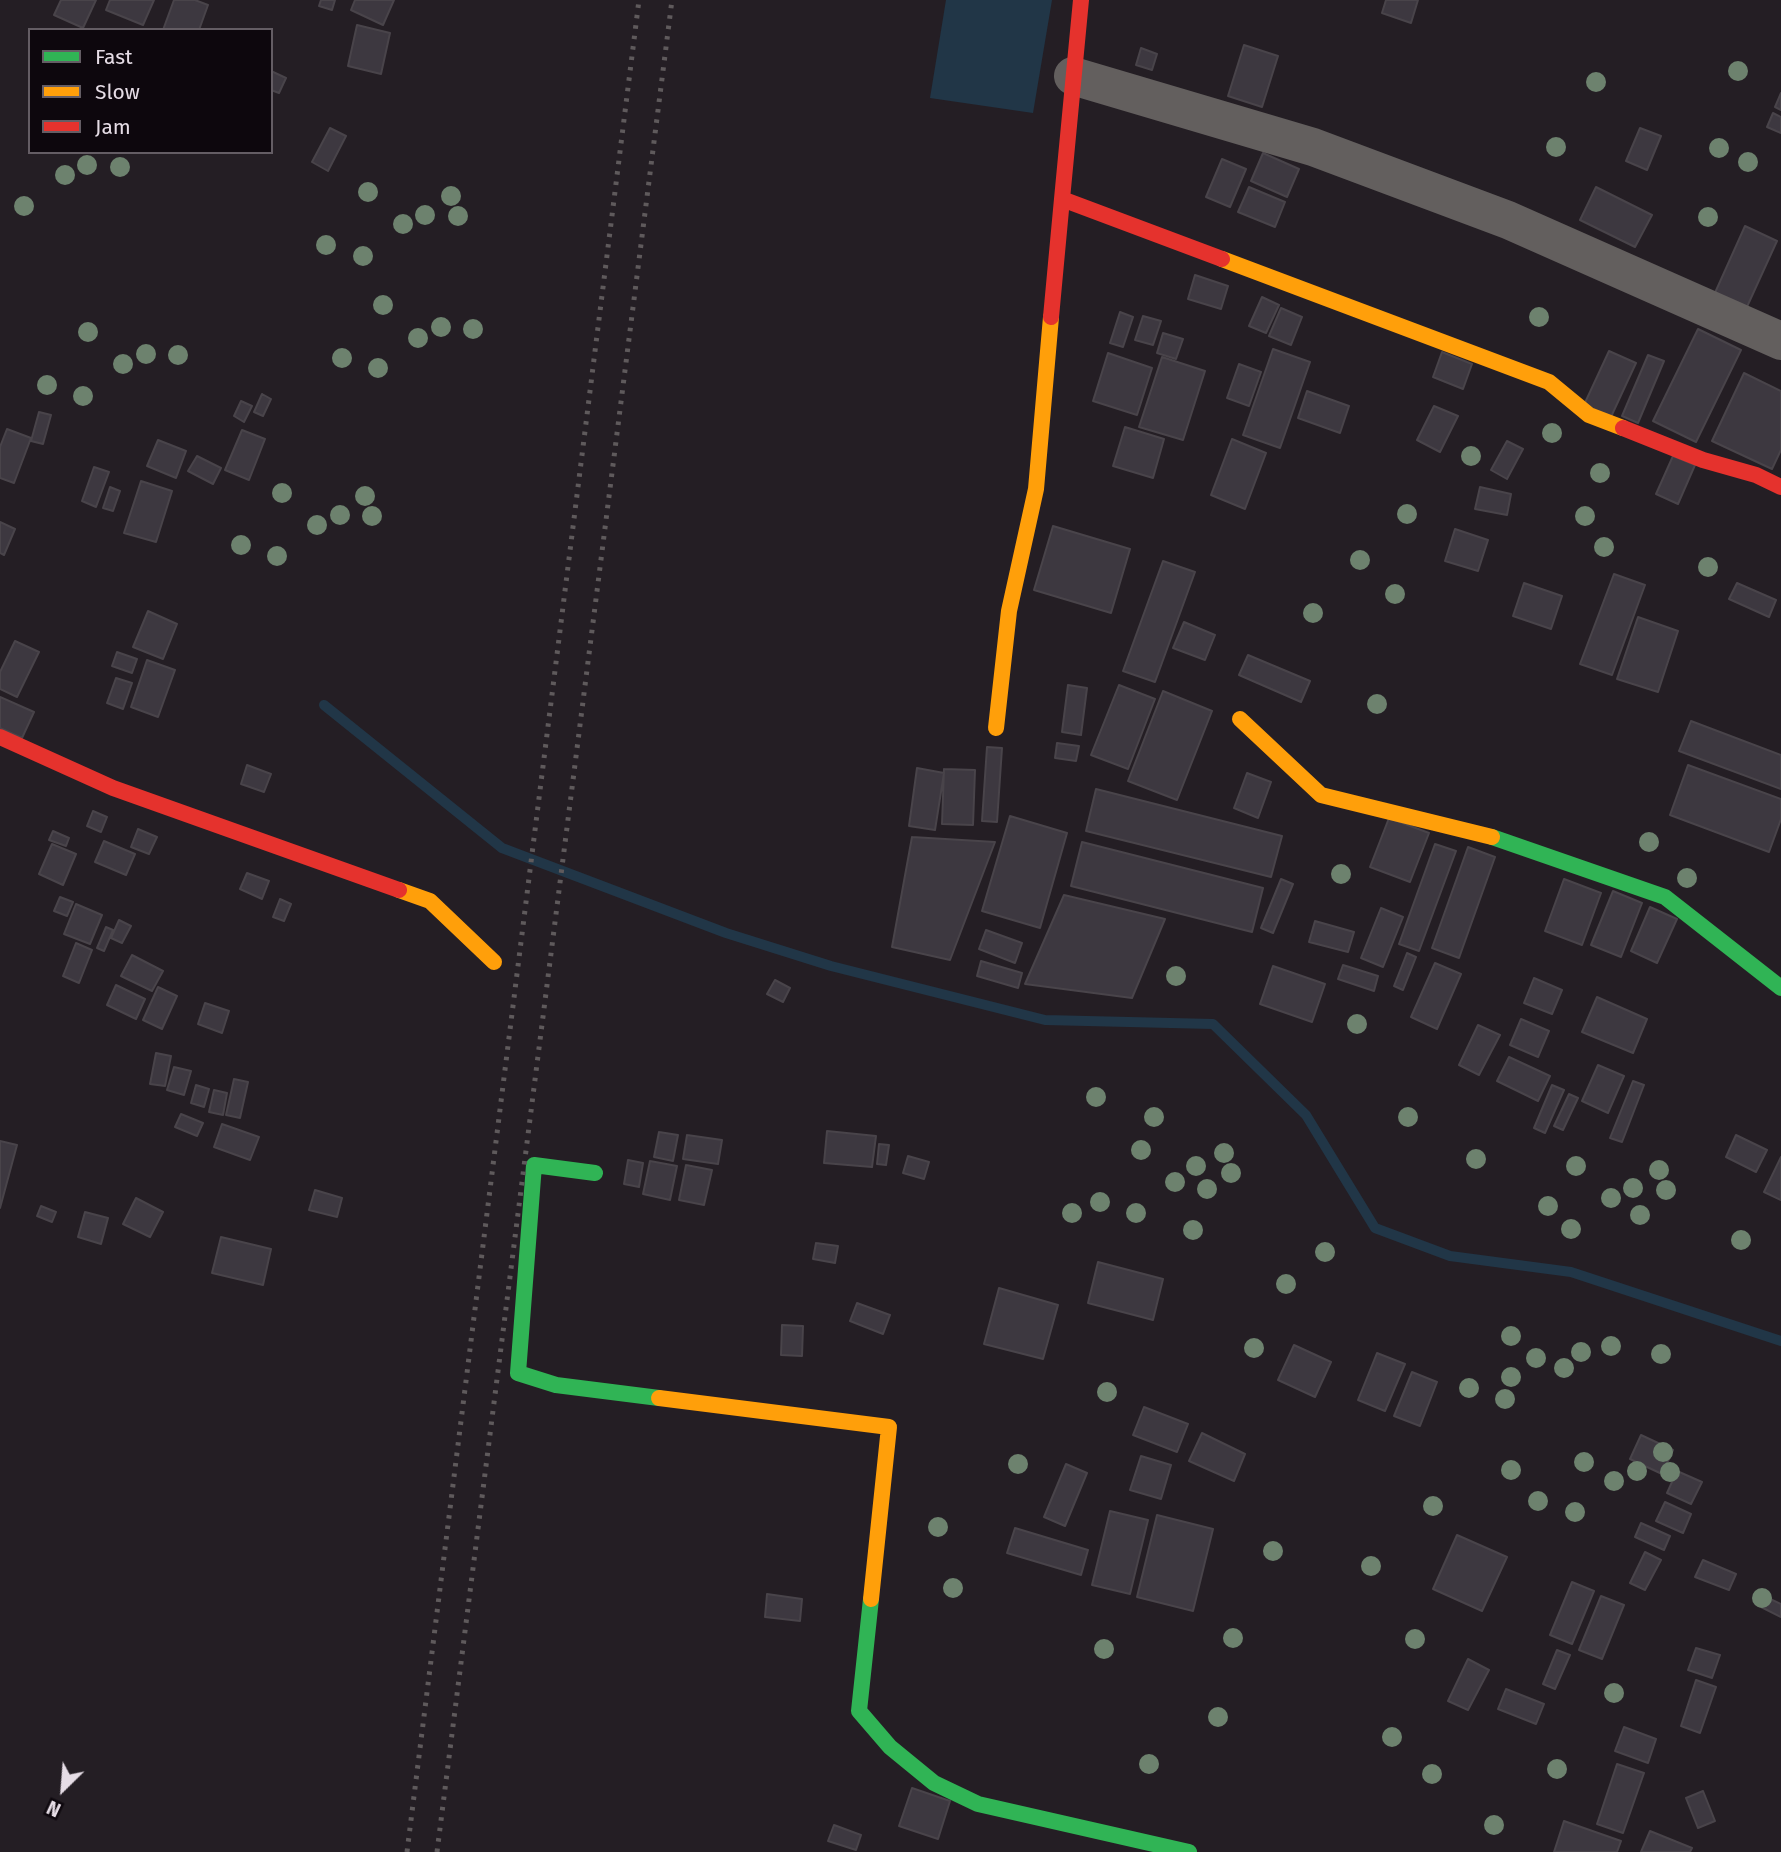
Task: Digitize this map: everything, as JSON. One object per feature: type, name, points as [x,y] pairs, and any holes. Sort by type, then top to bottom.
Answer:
[{"type":"street","points":[[996,728],[1009,611],[1036,489],[1080,0]]},
{"type":"street","points":[[1073,76],[1313,147],[1391,176],[1508,220],[1781,341]]},
{"type":"street","points":[[1062,199],[1549,382],[1589,415],[1703,460],[1756,475],[1781,487]]},
{"type":"street","points":[[1240,719],[1321,795],[1478,832],[1665,897],[1781,988]]},
{"type":"street","points":[[0,737],[113,788],[430,901],[494,962]]},
{"type":"street","points":[[595,1174],[534,1165],[518,1373],[556,1385],[889,1427],[859,1711],[890,1747],[934,1783],[978,1804],[1189,1852]]},
{"type":"water","points":[[946,0],[1052,0],[1033,113],[930,98]]},
{"type":"building","points":[[61,0],[96,0],[83,28],[54,15]]},
{"type":"building","points":[[110,0],[154,0],[143,25],[106,10]]},
{"type":"building","points":[[174,0],[195,0],[208,5],[200,28],[164,28]]},
{"type":"building","points":[[321,0],[335,0],[332,10],[319,6]]},
{"type":"building","points":[[355,0],[394,0],[383,25],[351,10]]},
{"type":"building","points":[[1386,0],[1418,0],[1411,23],[1382,13]]},
{"type":"building","points":[[357,25],[390,33],[381,74],[348,66]]},
{"type":"building","points":[[1244,45],[1278,56],[1262,107],[1228,96]]},
{"type":"building","points":[[1141,48],[1157,54],[1152,70],[1136,65]]},
{"type":"building","points":[[273,72],[286,78],[279,93],[273,91]]},
{"type":"building","points":[[1781,93],[1781,110],[1775,107]]},
{"type":"building","points":[[1773,113],[1781,117],[1781,133],[1767,127]]},
{"type":"building","points":[[330,128],[346,136],[328,171],[312,162]]},
{"type":"building","points":[[1640,128],[1661,136],[1647,170],[1626,161]]},
{"type":"building","points":[[1263,153],[1299,169],[1287,197],[1251,181]]},
{"type":"building","points":[[1222,159],[1246,169],[1230,207],[1206,197]]},
{"type":"building","points":[[1249,187],[1285,202],[1275,227],[1238,212]]},
{"type":"building","points":[[1596,187],[1652,215],[1635,247],[1580,220]]},
{"type":"building","points":[[1745,226],[1777,241],[1746,309],[1714,295]]},
{"type":"building","points":[[1195,275],[1228,286],[1221,309],[1188,299]]},
{"type":"building","points":[[1262,297],[1279,305],[1266,333],[1249,326]]},
{"type":"building","points":[[1281,308],[1302,317],[1291,345],[1269,336]]},
{"type":"building","points":[[1120,312],[1133,317],[1123,347],[1110,343]]},
{"type":"building","points":[[1143,316],[1161,321],[1153,345],[1135,340]]},
{"type":"building","points":[[1698,329],[1741,350],[1696,442],[1653,421]]},
{"type":"building","points":[[1163,333],[1183,339],[1176,359],[1157,353]]},
{"type":"building","points":[[1273,349],[1310,362],[1280,448],[1243,435]]},
{"type":"building","points":[[1609,351],[1636,363],[1610,419],[1583,407]]},
{"type":"building","points":[[1442,352],[1472,364],[1463,389],[1433,377]]},
{"type":"building","points":[[1108,353],[1152,368],[1137,415],[1093,401]]},
{"type":"building","points":[[1648,355],[1664,361],[1638,423],[1622,416]]},
{"type":"building","points":[[1162,357],[1205,371],[1183,440],[1139,427]]},
{"type":"building","points":[[1239,364],[1261,372],[1249,406],[1227,398]]},
{"type":"building","points":[[1744,373],[1781,391],[1781,450],[1772,469],[1712,441]]},
{"type":"building","points":[[1307,391],[1349,406],[1340,433],[1298,418]]},
{"type":"building","points":[[262,394],[271,399],[263,416],[254,412]]},
{"type":"building","points":[[241,401],[252,406],[244,422],[234,416]]},
{"type":"building","points":[[1434,406],[1458,416],[1440,452],[1417,440]]},
{"type":"building","points":[[39,412],[51,415],[43,444],[31,441]]},
{"type":"building","points":[[1125,427],[1164,439],[1153,478],[1113,466]]},
{"type":"building","points":[[7,429],[31,438],[14,483],[0,478],[0,447]]},
{"type":"building","points":[[242,430],[265,439],[249,480],[225,470]]},
{"type":"building","points":[[1232,439],[1266,453],[1245,509],[1211,495]]},
{"type":"building","points":[[158,440],[186,451],[176,478],[147,466]]},
{"type":"building","points":[[1507,441],[1523,449],[1507,479],[1491,470]]},
{"type":"building","points":[[197,456],[221,468],[213,484],[188,471]]},
{"type":"building","points":[[1673,456],[1695,465],[1678,504],[1656,494]]},
{"type":"building","points":[[94,467],[109,472],[96,507],[82,501]]},
{"type":"building","points":[[141,481],[172,491],[156,542],[124,533]]},
{"type":"building","points":[[110,487],[120,491],[113,511],[103,508]]},
{"type":"building","points":[[1480,487],[1511,494],[1507,515],[1475,509]]},
{"type":"building","points":[[0,522],[15,529],[4,555],[0,553]]},
{"type":"building","points":[[1053,526],[1130,549],[1111,613],[1034,590]]},
{"type":"building","points":[[1455,529],[1488,540],[1478,571],[1445,561]]},
{"type":"building","points":[[1163,561],[1195,572],[1155,682],[1123,671]]},
{"type":"building","points":[[1614,574],[1645,585],[1612,675],[1580,664]]},
{"type":"building","points":[[1524,583],[1562,596],[1551,629],[1513,616]]},
{"type":"building","points":[[1737,583],[1776,600],[1769,617],[1729,599]]},
{"type":"building","points":[[148,611],[177,624],[163,659],[133,647]]},
{"type":"building","points":[[1638,617],[1678,631],[1658,692],[1617,679]]},
{"type":"building","points":[[1184,622],[1215,635],[1205,660],[1173,648]]},
{"type":"building","points":[[15,641],[39,652],[17,697],[0,689],[0,672]]},
{"type":"building","points":[[117,652],[137,659],[132,673],[112,666]]},
{"type":"building","points":[[1248,655],[1310,681],[1301,702],[1239,675]]},
{"type":"building","points":[[147,660],[175,670],[158,717],[131,707]]},
{"type":"building","points":[[116,678],[132,683],[123,709],[107,703]]},
{"type":"building","points":[[1068,685],[1087,688],[1081,735],[1062,732]]},
{"type":"building","points":[[1119,685],[1155,699],[1128,769],[1091,755]]},
{"type":"building","points":[[1163,691],[1212,711],[1177,800],[1128,781]]},
{"type":"building","points":[[0,697],[34,712],[22,738],[0,728]]},
{"type":"building","points":[[1691,721],[1781,755],[1781,789],[1679,751]]},
{"type":"building","points":[[1057,743],[1079,746],[1076,761],[1055,758]]},
{"type":"building","points":[[987,747],[1002,748],[997,822],[982,821]]},
{"type":"building","points":[[247,765],[271,774],[264,792],[241,784]]},
{"type":"building","points":[[1688,765],[1781,799],[1781,819],[1769,852],[1670,815]]},
{"type":"building","points":[[917,768],[944,773],[935,830],[909,826]]},
{"type":"building","points":[[944,769],[975,770],[973,825],[942,824]]},
{"type":"building","points":[[1247,773],[1271,782],[1258,818],[1234,808]]},
{"type":"building","points":[[1096,789],[1282,836],[1271,877],[1086,831]]},
{"type":"building","points":[[93,811],[107,817],[101,832],[87,826]]},
{"type":"building","points":[[1010,816],[1067,833],[1040,928],[982,911]]},
{"type":"building","points":[[1389,818],[1429,833],[1410,882],[1370,867]]},
{"type":"building","points":[[138,829],[157,837],[149,854],[131,847]]},
{"type":"building","points":[[53,831],[69,838],[66,846],[49,840]]},
{"type":"building","points":[[912,837],[995,842],[950,960],[892,947]]},
{"type":"building","points":[[104,841],[135,854],[126,875],[95,862]]},
{"type":"building","points":[[1082,842],[1263,888],[1252,932],[1071,886]]},
{"type":"building","points":[[52,844],[76,854],[63,885],[39,874]]},
{"type":"building","points":[[1435,844],[1456,851],[1419,951],[1399,944]]},
{"type":"building","points":[[1468,847],[1495,857],[1459,958],[1432,948]]},
{"type":"building","points":[[247,873],[269,881],[262,899],[240,889]]},
{"type":"building","points":[[1281,879],[1293,884],[1273,933],[1261,928]]},
{"type":"building","points":[[1564,879],[1601,893],[1582,945],[1545,931]]},
{"type":"building","points":[[1613,891],[1642,903],[1621,957],[1591,945]]},
{"type":"building","points":[[1064,895],[1165,919],[1132,998],[1025,984]]},
{"type":"building","points":[[60,897],[73,902],[67,916],[54,911]]},
{"type":"building","points":[[280,899],[291,904],[284,921],[273,917]]},
{"type":"building","points":[[76,904],[102,915],[90,944],[64,934]]},
{"type":"building","points":[[1650,907],[1677,919],[1657,963],[1631,951]]},
{"type":"building","points":[[1381,908],[1403,917],[1383,967],[1361,958]]},
{"type":"building","points":[[119,920],[131,926],[122,943],[111,938]]},
{"type":"building","points":[[1315,921],[1354,932],[1348,952],[1309,942]]},
{"type":"building","points":[[106,927],[113,930],[104,951],[97,948]]},
{"type":"building","points":[[986,930],[1022,943],[1015,963],[979,949]]},
{"type":"building","points":[[76,943],[92,950],[79,983],[63,976]]},
{"type":"building","points":[[1407,953],[1416,957],[1403,990],[1394,986]]},
{"type":"building","points":[[132,955],[163,971],[152,991],[121,976]]},
{"type":"building","points":[[981,961],[1022,973],[1018,988],[977,976]]},
{"type":"building","points":[[1435,963],[1461,974],[1437,1029],[1411,1017]]},
{"type":"building","points":[[1343,965],[1378,976],[1374,991],[1338,979]]},
{"type":"building","points":[[1273,966],[1325,984],[1312,1022],[1260,1004]]},
{"type":"building","points":[[1534,978],[1562,990],[1552,1014],[1524,1003]]},
{"type":"building","points":[[775,980],[790,988],[783,1002],[767,994]]},
{"type":"building","points":[[116,985],[145,999],[136,1019],[107,1005]]},
{"type":"building","points":[[158,987],[177,996],[162,1029],[143,1020]]},
{"type":"building","points":[[1597,997],[1647,1019],[1633,1053],[1582,1032]]},
{"type":"building","points":[[205,1003],[229,1011],[222,1033],[198,1024]]},
{"type":"building","points":[[1521,1019],[1549,1031],[1538,1057],[1510,1045]]},
{"type":"building","points":[[1478,1025],[1500,1035],[1479,1075],[1459,1065]]},
{"type":"building","points":[[156,1053],[171,1056],[165,1086],[150,1084]]},
{"type":"building","points":[[1509,1057],[1550,1076],[1538,1101],[1497,1081]]},
{"type":"building","points":[[1598,1065],[1624,1076],[1608,1113],[1582,1101]]},
{"type":"building","points":[[174,1067],[191,1071],[184,1095],[167,1090]]},
{"type":"building","points":[[234,1079],[248,1082],[240,1118],[226,1115]]},
{"type":"building","points":[[1633,1081],[1644,1085],[1622,1142],[1610,1138]]},
{"type":"building","points":[[196,1085],[209,1089],[204,1107],[191,1103]]},
{"type":"building","points":[[1552,1085],[1564,1090],[1545,1133],[1534,1128]]},
{"type":"building","points":[[214,1090],[227,1093],[223,1115],[209,1112]]},
{"type":"building","points":[[1569,1094],[1578,1098],[1563,1130],[1554,1126]]},
{"type":"building","points":[[181,1114],[203,1123],[197,1136],[175,1127]]},
{"type":"building","points":[[222,1124],[259,1137],[250,1160],[214,1147]]},
{"type":"building","points":[[827,1131],[876,1136],[872,1167],[824,1163]]},
{"type":"building","points":[[659,1132],[678,1135],[673,1161],[654,1157]]},
{"type":"building","points":[[687,1135],[722,1140],[718,1164],[683,1159]]},
{"type":"building","points":[[1736,1135],[1767,1150],[1756,1172],[1726,1157]]},
{"type":"building","points":[[0,1141],[17,1145],[0,1208]]},
{"type":"building","points":[[879,1144],[889,1145],[886,1165],[877,1164]]},
{"type":"building","points":[[908,1156],[929,1162],[924,1179],[903,1173]]},
{"type":"building","points":[[1781,1157],[1781,1200],[1764,1192]]},
{"type":"building","points":[[628,1160],[643,1163],[639,1187],[624,1184]]},
{"type":"building","points":[[650,1161],[677,1166],[670,1200],[643,1194]]},
{"type":"building","points":[[686,1165],[712,1170],[704,1205],[679,1200]]},
{"type":"building","points":[[315,1190],[342,1198],[337,1217],[309,1210]]},
{"type":"building","points":[[136,1198],[163,1212],[150,1237],[123,1224]]},
{"type":"building","points":[[41,1206],[56,1212],[52,1222],[37,1216]]},
{"type":"building","points":[[85,1212],[108,1218],[101,1244],[78,1237]]},
{"type":"building","points":[[221,1237],[271,1249],[263,1285],[212,1273]]},
{"type":"building","points":[[816,1243],[838,1246],[835,1263],[813,1259]]},
{"type":"building","points":[[1098,1262],[1163,1279],[1153,1320],[1088,1303]]},
{"type":"building","points":[[999,1288],[1058,1305],[1043,1359],[984,1344]]},
{"type":"building","points":[[857,1303],[890,1315],[883,1334],[850,1321]]},
{"type":"building","points":[[782,1325],[803,1326],[802,1356],[781,1355]]},
{"type":"building","points":[[1294,1345],[1331,1362],[1315,1397],[1278,1380]]},
{"type":"building","points":[[1377,1353],[1405,1364],[1385,1411],[1358,1400]]},
{"type":"building","points":[[1412,1372],[1437,1382],[1420,1426],[1394,1416]]},
{"type":"building","points":[[1144,1407],[1188,1424],[1177,1452],[1133,1435]]},
{"type":"building","points":[[1202,1433],[1245,1454],[1234,1481],[1189,1461]]},
{"type":"building","points":[[1641,1435],[1673,1450],[1662,1474],[1630,1459]]},
{"type":"building","points":[[1141,1456],[1171,1465],[1161,1499],[1130,1490]]},
{"type":"building","points":[[1066,1464],[1087,1473],[1065,1526],[1044,1517]]},
{"type":"building","points":[[1677,1471],[1702,1482],[1691,1504],[1667,1493]]},
{"type":"building","points":[[1665,1502],[1691,1514],[1683,1533],[1656,1521]]},
{"type":"building","points":[[1110,1511],[1148,1520],[1130,1594],[1092,1585]]},
{"type":"building","points":[[1157,1515],[1213,1529],[1193,1611],[1137,1597]]},
{"type":"building","points":[[1641,1523],[1670,1536],[1664,1550],[1635,1537]]},
{"type":"building","points":[[1015,1528],[1088,1550],[1081,1575],[1007,1553]]},
{"type":"building","points":[[1457,1535],[1507,1557],[1482,1611],[1433,1589]]},
{"type":"building","points":[[1645,1552],[1661,1560],[1645,1590],[1630,1583]]},
{"type":"building","points":[[1703,1560],[1736,1574],[1729,1590],[1695,1577]]},
{"type":"building","points":[[1572,1582],[1594,1591],[1572,1644],[1550,1635]]},
{"type":"building","points":[[767,1594],[802,1599],[800,1621],[765,1617]]},
{"type":"building","points":[[1601,1596],[1624,1605],[1602,1659],[1579,1650]]},
{"type":"building","points":[[1764,1596],[1781,1604],[1781,1617],[1759,1606]]},
{"type":"building","points":[[1696,1648],[1720,1655],[1712,1678],[1688,1670]]},
{"type":"building","points":[[1557,1650],[1570,1655],[1555,1689],[1543,1684]]},
{"type":"building","points":[[1468,1659],[1489,1670],[1468,1710],[1448,1701]]},
{"type":"building","points":[[1696,1680],[1716,1687],[1700,1733],[1681,1726]]},
{"type":"building","points":[[1506,1689],[1544,1704],[1536,1724],[1498,1709]]},
{"type":"building","points":[[1624,1727],[1656,1739],[1648,1763],[1615,1751]]},
{"type":"building","points":[[1617,1764],[1644,1773],[1623,1833],[1597,1824]]},
{"type":"building","points":[[912,1788],[950,1801],[938,1839],[899,1826]]},
{"type":"building","points":[[1703,1791],[1715,1821],[1698,1828],[1686,1798]]},
{"type":"building","points":[[1564,1821],[1621,1841],[1617,1852],[1554,1852]]},
{"type":"building","points":[[834,1825],[861,1835],[856,1850],[828,1841]]},
{"type":"building","points":[[1650,1831],[1692,1848],[1690,1852],[1641,1852]]},
{"type":"waterway","points":[[324,705],[502,848],[726,933],[831,966],[1045,1020],[1213,1024],[1306,1115],[1375,1228],[1450,1256],[1571,1272],[1781,1341]]},
{"type":"railway","points":[[407,1852],[639,0]]},
{"type":"railway","points":[[437,1852],[672,0]]},
{"type":"traffic: fast","points":[[1492,837],[1665,897],[1781,988]]},
{"type":"traffic: fast","points":[[595,1173],[534,1165],[518,1373],[556,1385],[659,1398]]},
{"type":"traffic: fast","points":[[871,1599],[859,1711],[890,1747],[934,1783],[978,1804],[1189,1852]]},
{"type":"traffic: slow","points":[[1222,259],[1549,382],[1589,415],[1623,428]]},
{"type":"traffic: slow","points":[[996,728],[1009,611],[1036,489],[1051,317]]},
{"type":"traffic: slow","points":[[1240,719],[1321,795],[1492,837]]},
{"type":"traffic: slow","points":[[399,890],[430,901],[494,962]]},
{"type":"traffic: slow","points":[[659,1398],[889,1427],[871,1599]]},
{"type":"traffic: jam","points":[[1081,0],[1062,199],[1222,259]]},
{"type":"traffic: jam","points":[[1051,317],[1062,199]]},
{"type":"traffic: jam","points":[[1623,428],[1703,460],[1756,475],[1781,487]]},
{"type":"traffic: jam","points":[[0,737],[113,788],[399,890]]}]
